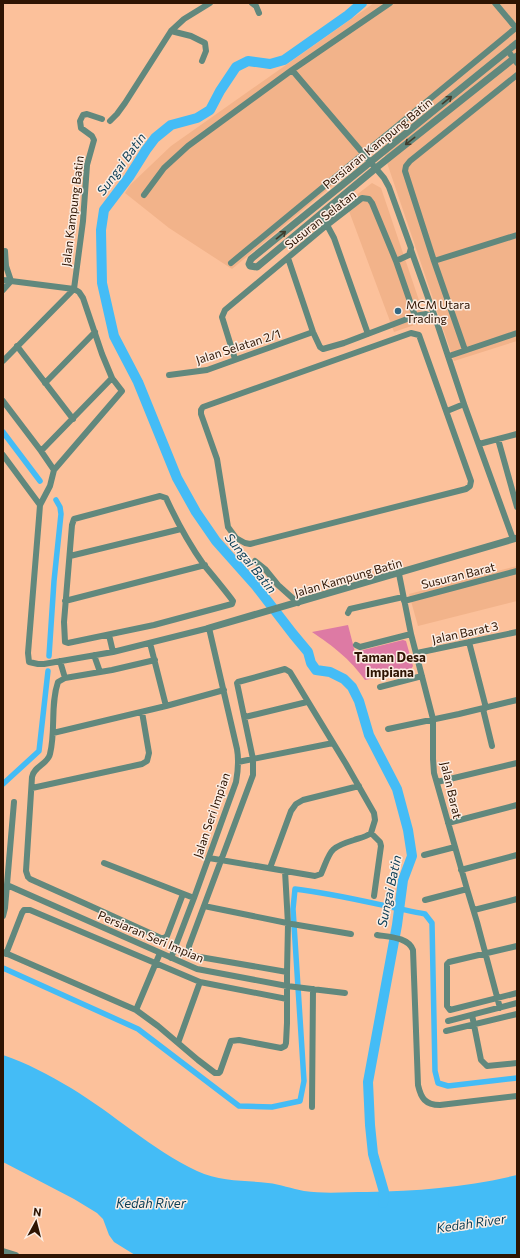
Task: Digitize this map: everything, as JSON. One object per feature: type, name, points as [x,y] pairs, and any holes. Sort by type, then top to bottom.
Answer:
[{"type":"street","points":[[110,121],[125,103],[171,31],[184,20],[210,3]]},
{"type":"street","points":[[252,3],[257,8],[259,13]]},
{"type":"street","points":[[144,195],[164,168],[188,146],[292,70],[390,3]]},
{"type":"street","points":[[230,263],[516,28],[495,3]]},
{"type":"street","points":[[171,31],[191,36],[205,43],[206,51],[202,61]]},
{"type":"street","name":"Persiaran Kampung Batin","points":[[516,59],[376,168],[257,267],[252,268],[250,266],[249,264],[251,259],[517,43]]},
{"type":"street","points":[[508,51],[516,59]]},
{"type":"street","points":[[292,70],[376,168],[389,187],[449,356],[464,404],[515,539]]},
{"type":"street","points":[[465,350],[406,175],[406,166],[410,161],[517,75]]},
{"type":"street","name":"Jalan Kampung Batin","points":[[74,290],[82,229],[87,165],[94,140],[92,136],[81,128],[80,121],[83,115],[87,114],[102,119]]},
{"type":"street","name":"Susuran Selatan","points":[[235,359],[222,318],[225,310],[362,198],[369,199],[372,203],[396,261],[415,316]]},
{"type":"street","points":[[318,217],[327,226],[334,238],[368,334]]},
{"type":"street","points":[[434,261],[517,235]]},
{"type":"street","points":[[396,261],[409,255],[411,248]]},
{"type":"street","points":[[5,252],[6,266],[11,281]]},
{"type":"street","points":[[288,258],[313,332],[320,347],[323,349],[415,316],[426,314],[435,317]]},
{"type":"street","points":[[3,280],[79,292],[83,298],[102,354],[112,378],[122,391],[54,470],[50,486],[40,504],[3,455]]},
{"type":"street","points":[[3,290],[11,281]]},
{"type":"street","points":[[3,361],[74,290]]},
{"type":"street","points":[[45,383],[95,332]]},
{"type":"street","name":"Jalan Selatan 2/1","points":[[169,375],[207,370],[313,332]]},
{"type":"street","points":[[411,333],[419,335],[447,411],[471,481],[470,486],[466,489],[250,544],[245,544],[240,541],[228,527],[217,459],[201,414],[203,407],[411,333]]},
{"type":"street","points":[[449,356],[517,333]]},
{"type":"street","points":[[17,346],[73,419]]},
{"type":"street","points":[[41,451],[112,378]]},
{"type":"street","points":[[3,401],[54,470]]},
{"type":"street","points":[[447,411],[464,404]]},
{"type":"street","points":[[479,444],[517,434]]},
{"type":"street","points":[[498,439],[517,507]]},
{"type":"street","points":[[160,496],[166,498],[181,529],[205,565],[219,581],[233,601],[232,604],[154,625],[68,643],[65,642],[64,622],[70,556],[72,525],[74,519],[160,496]]},
{"type":"street","name":"Jalan Kampung Batin","points":[[40,504],[28,658],[29,662],[44,664],[113,652],[209,628],[515,539]]},
{"type":"street","points":[[70,556],[181,529]]},
{"type":"street","points":[[255,562],[265,568],[278,585],[298,603]]},
{"type":"street","points":[[65,601],[205,565]]},
{"type":"street","name":"Susuran Barat","points":[[348,613],[350,609],[403,599],[517,571]]},
{"type":"street","name":"Jalan Barat","points":[[398,574],[411,634],[433,719],[433,759],[437,782],[466,889],[474,910],[500,1008]]},
{"type":"street","name":"Jalan Seri Impian","points":[[171,958],[236,782],[238,762],[237,749],[209,628]]},
{"type":"street","name":"Jalan Barat 3","points":[[417,654],[517,632]]},
{"type":"street","points":[[356,645],[360,647],[411,634]]},
{"type":"street","points":[[109,635],[113,652]]},
{"type":"street","points":[[469,642],[492,746]]},
{"type":"street","points":[[150,643],[166,706]]},
{"type":"street","points":[[94,655],[100,672]]},
{"type":"street","points":[[155,660],[65,678],[59,681],[56,686],[49,758],[35,770],[33,774],[26,871],[28,878],[163,940],[167,936],[183,894]]},
{"type":"street","points":[[60,661],[65,678]]},
{"type":"street","points":[[209,858],[220,860],[270,868],[285,871],[318,876],[321,874],[332,849],[371,833],[375,820],[374,813],[290,672],[285,669],[238,682],[237,685],[245,717],[254,770],[252,779],[220,860],[189,946],[189,951],[190,954],[194,956],[287,972]]},
{"type":"street","points":[[380,687],[422,676]]},
{"type":"street","points":[[52,733],[166,706],[224,690]]},
{"type":"street","points":[[388,729],[517,700]]},
{"type":"street","points":[[245,717],[307,702]]},
{"type":"street","points":[[32,788],[142,764],[147,761],[149,753],[142,712]]},
{"type":"street","points":[[238,762],[333,743]]},
{"type":"street","points":[[437,782],[517,763]]},
{"type":"street","points":[[270,868],[291,811],[296,804],[303,800],[359,786]]},
{"type":"street","points":[[3,916],[5,908],[14,802]]},
{"type":"street","points":[[448,823],[517,805]]},
{"type":"street","points":[[371,833],[380,842],[381,846],[374,896]]},
{"type":"street","points":[[424,856],[455,847]]},
{"type":"street","points":[[461,870],[517,855]]},
{"type":"street","points":[[104,863],[194,898]]},
{"type":"street","points":[[285,871],[290,924],[287,972],[290,986],[287,999],[286,1043],[285,1046],[280,1048],[239,1040],[231,1041],[219,1073],[216,1073],[198,1060],[158,1026],[136,1010],[4,953],[22,913],[24,910],[30,910],[200,982],[287,999]]},
{"type":"street","name":"Persiaran Seri Impian","points":[[7,886],[171,958],[203,970],[302,988],[345,993]]},
{"type":"street","points":[[425,900],[466,889]]},
{"type":"street","points":[[474,910],[517,899]]},
{"type":"street","points":[[204,906],[299,926],[351,934]]},
{"type":"street","points":[[377,935],[398,939],[409,943],[414,954],[418,1085],[421,1095],[425,1100],[429,1104],[440,1105],[517,1096]]},
{"type":"street","points":[[517,946],[449,962],[446,966],[447,1006],[448,1009],[452,1009],[517,993]]},
{"type":"street","points":[[136,1010],[160,953]]},
{"type":"street","points":[[178,1043],[200,982]]},
{"type":"street","points":[[312,1107],[313,989]]},
{"type":"street","points":[[448,1021],[517,1004]]},
{"type":"street","points":[[446,1032],[517,1014]]},
{"type":"street","points":[[472,1015],[475,1024],[480,1060],[487,1066],[517,1063]]},
{"type":"street","points":[[3,1251],[16,1255]]},
{"type":"shaded area","points":[[374,3],[517,3],[517,341],[454,361],[381,145],[232,269],[169,228],[125,193],[130,185],[171,146]]},
{"type":"shaded area","points":[[372,183],[381,188],[426,321],[394,332],[346,203]]},
{"type":"shaded area","points":[[517,566],[517,601],[418,626],[409,594]]},
{"type":"shaded area","points":[[348,625],[355,652],[403,640],[406,641],[413,666],[410,671],[365,680],[341,653],[312,632]]},
{"type":"water","name":"Kedah River","points":[[3,1055],[63,1083],[87,1098],[148,1142],[180,1162],[206,1175],[214,1177],[272,1184],[304,1191],[335,1193],[405,1191],[443,1188],[480,1183],[517,1175],[517,1255],[135,1255],[114,1242],[109,1235],[103,1219],[97,1213],[74,1199],[3,1162]]},
{"type":"waterway","name":"Sungai Batin","points":[[362,3],[348,15],[284,60],[270,64],[248,61],[236,67],[220,91],[210,110],[197,118],[171,125],[155,138],[129,177],[104,210],[101,230],[102,283],[114,336],[138,382],[177,478],[196,512],[216,541],[256,586],[308,652],[311,663],[316,670],[330,672],[344,679],[352,687],[359,701],[369,735],[397,789],[408,830],[412,856],[403,880],[397,925],[368,1082],[373,1154],[384,1192],[383,1203]]},
{"type":"waterway","points":[[3,432],[40,481]]},
{"type":"waterway","points":[[49,656],[54,581],[61,514],[60,507],[56,500]]},
{"type":"waterway","points":[[3,784],[39,751],[48,671]]},
{"type":"waterway","points":[[3,968],[138,1029],[239,1106],[272,1107],[300,1101],[304,1081],[293,909],[295,889],[344,897],[425,914],[432,923],[435,1071],[438,1083],[448,1086],[517,1078]]},
{"type":"place","name":"MCM Utara Trading","points":[[398,311]]},
{"type":"district","name":"Taman Desa Impiana","points":[[390,664]]}]
